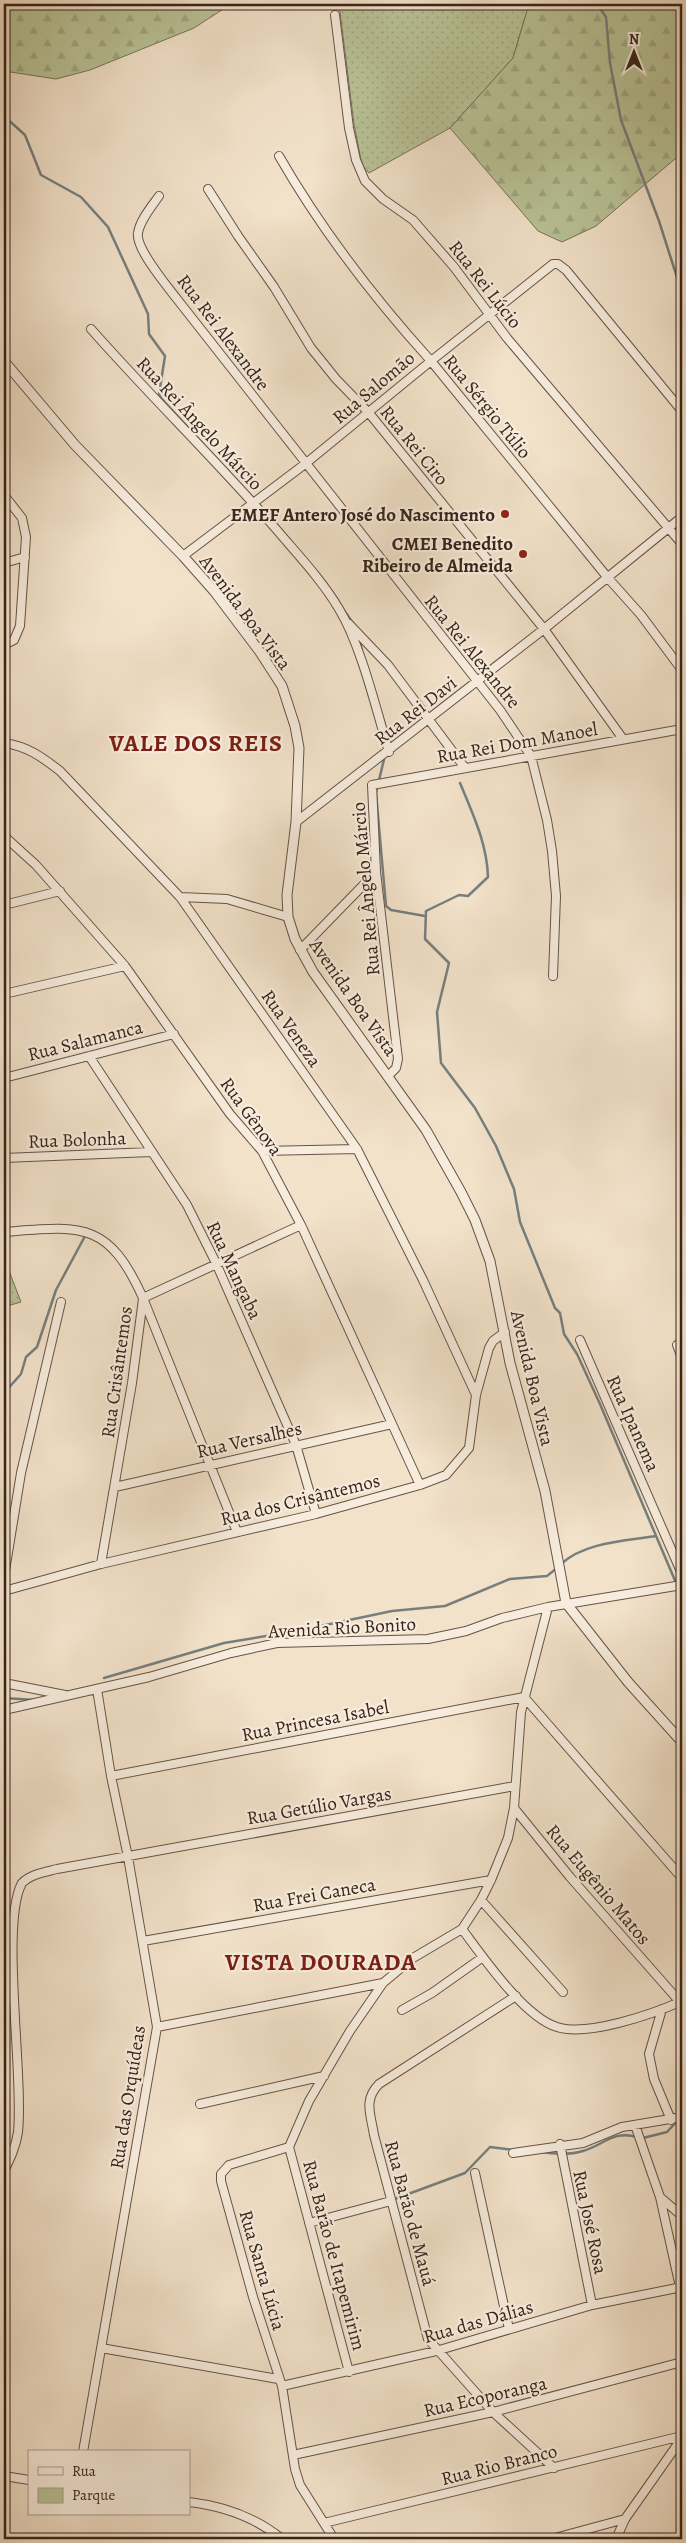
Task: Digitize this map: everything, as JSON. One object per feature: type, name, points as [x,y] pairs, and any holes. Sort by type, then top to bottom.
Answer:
[{"type":"street","name":"Rua Rei Lúcio","points":[[335,15],[349,128],[356,160],[366,181],[383,199],[413,220],[491,314],[507,338],[682,544]]},
{"type":"street","name":"Rua Sérgio Túlio","points":[[279,156],[314,213],[400,327],[430,360],[608,578],[641,615],[682,670]]},
{"type":"street","name":"Rua Rei Ciro","points":[[208,189],[274,287],[311,348],[336,379],[369,413],[544,629],[624,739]]},
{"type":"street","name":"Rua Rei Alexandre","points":[[159,196],[138,229],[137,238],[176,300],[500,710],[531,756],[552,851],[556,896],[553,976]]},
{"type":"street","name":"Rua Salomão","points":[[183,556],[305,464],[369,413],[430,360],[553,264],[558,264],[566,270],[682,411]]},
{"type":"street","name":"Rua Rei Ângelo Márcio","points":[[91,329],[150,395],[253,503],[315,575],[346,622],[389,752]]},
{"type":"street","name":"Avenida Boa Vista","points":[[4,361],[75,445],[183,556],[238,622],[282,686],[298,738],[296,822],[287,895],[288,917],[300,950],[426,1130],[462,1192],[475,1220],[490,1261],[510,1364],[545,1491],[566,1603]]},
{"type":"street","points":[[4,495],[22,518],[26,537],[19,630],[14,640],[4,645]]},
{"type":"street","name":"Rua Rei Davi","points":[[296,822],[389,752],[682,517]]},
{"type":"street","points":[[4,563],[25,557]]},
{"type":"street","points":[[346,622],[388,665],[465,768]]},
{"type":"street","name":"Rua Rei Dom Manoel","points":[[372,785],[682,729]]},
{"type":"street","name":"Rua Veneza","points":[[4,743],[30,751],[60,771],[180,897],[358,1149],[423,1280],[476,1395]]},
{"type":"street","points":[[363,772],[372,785]]},
{"type":"street","name":"Rua Rei Ângelo Márcio","points":[[372,785],[376,872],[398,1059],[396,1068],[389,1075]]},
{"type":"street","name":"Rua Gênova","points":[[4,836],[26,854],[125,966],[230,1114],[262,1151],[301,1225],[420,1486]]},
{"type":"street","points":[[300,950],[376,872]]},
{"type":"street","points":[[4,905],[60,891]]},
{"type":"street","points":[[180,897],[206,896],[227,899],[288,917]]},
{"type":"street","points":[[4,994],[125,966]]},
{"type":"street","name":"Rua Salamanca","points":[[4,1078],[174,1034]]},
{"type":"street","name":"Rua Mangaba","points":[[89,1056],[187,1205],[216,1263],[296,1445],[316,1514]]},
{"type":"street","points":[[262,1151],[358,1149]]},
{"type":"street","name":"Rua Bolonha","points":[[4,1158],[151,1152]]},
{"type":"street","name":"Rua Crisântemos","points":[[101,1564],[115,1487],[143,1298],[301,1225]]},
{"type":"street","points":[[4,1232],[71,1229],[101,1239],[121,1256],[130,1269],[143,1298],[237,1532]]},
{"type":"street","points":[[4,1577],[23,1463],[61,1302]]},
{"type":"street","name":"Rua dos Crisântemos","points":[[4,1591],[101,1564],[316,1514],[420,1486],[446,1475],[463,1457],[472,1437],[476,1395],[493,1341],[505,1332]]},
{"type":"street","name":"Rua Ipanema","points":[[580,1340],[682,1574]]},
{"type":"street","points":[[677,1345],[682,1358]]},
{"type":"street","name":"Rua Versalhes","points":[[115,1487],[209,1464],[392,1424]]},
{"type":"street","name":"Avenida Rio Bonito","points":[[70,1696],[149,1677],[231,1653],[277,1644],[428,1639],[466,1631],[502,1618],[566,1603],[682,1585]]},
{"type":"street","points":[[566,1603],[608,1657],[682,1742]]},
{"type":"street","name":"Rua Barão de Itapemirim","points":[[349,2372],[289,2147],[309,2102],[350,2031],[383,1983],[413,1958],[462,1929],[481,1900],[491,1880],[508,1838],[514,1808],[517,1744],[524,1697],[539,1648],[548,1607]]},
{"type":"street","points":[[4,1683],[70,1696]]},
{"type":"street","name":"Rua das Orquídeas","points":[[84,2450],[145,2106],[157,2027],[128,1857],[94,1690]]},
{"type":"street","points":[[4,1710],[70,1696]]},
{"type":"street","points":[[524,1697],[682,1878]]},
{"type":"street","name":"Rua Princesa Isabel","points":[[111,1776],[524,1697]]},
{"type":"street","name":"Rua Getúlio Vargas","points":[[4,2172],[14,2153],[19,2118],[6,1929],[15,1895],[22,1883],[40,1874],[515,1786]]},
{"type":"street","name":"Rua Eugênio Matos","points":[[514,1808],[570,1877],[681,2002]]},
{"type":"street","name":"Rua Frei Caneca","points":[[142,1941],[491,1880]]},
{"type":"street","points":[[481,1900],[563,1992]]},
{"type":"street","points":[[462,1929],[516,1996],[547,2022],[566,2029],[600,2027],[681,2002]]},
{"type":"street","points":[[402,2010],[432,1993],[483,1957]]},
{"type":"street","points":[[157,2027],[383,1983]]},
{"type":"street","name":"Rua Barão de Mauá","points":[[516,1996],[379,2084],[370,2093],[369,2105],[391,2201],[428,2339],[436,2351],[493,2412],[554,2468]]},
{"type":"street","points":[[662,2008],[649,2054],[654,2079],[671,2120]]},
{"type":"street","points":[[200,2104],[324,2076]]},
{"type":"street","points":[[512,2153],[560,2144],[583,2143],[622,2127],[682,2117]]},
{"type":"street","points":[[635,2125],[660,2197],[681,2287]]},
{"type":"street","name":"Rua José Rosa","points":[[560,2144],[592,2306]]},
{"type":"street","name":"Rua Barão de Itapemirim","points":[[229,2165],[289,2147]]},
{"type":"street","name":"Rua Santa Lúcia","points":[[229,2165],[221,2174],[221,2181],[252,2297],[280,2382],[300,2485],[334,2539]]},
{"type":"street","points":[[475,2173],[509,2329]]},
{"type":"street","points":[[660,2197],[682,2216]]},
{"type":"street","points":[[309,2223],[391,2201]]},
{"type":"street","name":"Rua das Dálias","points":[[101,2348],[280,2382],[349,2372],[436,2351],[592,2306],[681,2287]]},
{"type":"street","name":"Rua Ecoporanga","points":[[293,2455],[493,2412],[682,2362]]},
{"type":"street","points":[[616,2539],[625,2519],[682,2437]]},
{"type":"street","name":"Rua Rio Branco","points":[[324,2523],[682,2437]]},
{"type":"street","points":[[4,2476],[28,2480]]},
{"type":"street","points":[[190,2502],[226,2509],[254,2521],[282,2539]]},
{"type":"street","points":[[551,2539],[625,2519]]},
{"type":"green space","points":[[4,4],[231,4],[194,28],[90,70],[56,79],[4,71]]},
{"type":"green space","points":[[339,4],[529,4],[513,58],[450,128],[369,173],[362,165],[354,124]]},
{"type":"green space","points":[[529,4],[682,4],[678,122],[682,153],[596,226],[562,242],[538,231],[450,128],[513,58]]},
{"type":"green space","points":[[4,1258],[21,1302],[4,1307]]},
{"type":"waterway","points":[[597,4],[606,17],[610,63],[621,120],[659,221],[682,293]]},
{"type":"waterway","points":[[4,116],[25,135],[41,175],[81,197],[108,227],[148,314],[149,334],[165,356],[159,394],[161,398],[261,507]]},
{"type":"waterway","points":[[341,606],[355,626]]},
{"type":"waterway","points":[[359,639],[362,650]]},
{"type":"waterway","points":[[385,755],[376,793],[386,906],[391,910],[425,916]]},
{"type":"waterway","points":[[460,783],[482,841],[488,877],[468,896],[459,895],[426,911],[425,939],[449,963],[437,1012],[441,1063],[475,1108],[496,1146],[514,1189],[520,1222],[555,1308],[560,1313],[564,1334],[577,1354],[600,1404],[682,1597]]},
{"type":"waterway","points":[[4,1393],[21,1374],[26,1357],[37,1347],[56,1290],[84,1238]]},
{"type":"waterway","points":[[561,1564],[582,1551],[593,1547],[656,1536]]},
{"type":"waterway","points":[[104,1678],[224,1643],[297,1631],[392,1611],[445,1606],[510,1579],[547,1576],[557,1568]]},
{"type":"waterway","points":[[4,1698],[35,1700]]},
{"type":"waterway","points":[[643,2138],[667,2132],[678,2120]]},
{"type":"waterway","points":[[540,2152],[556,2154],[573,2153],[583,2151],[621,2135],[637,2137]]},
{"type":"waterway","points":[[392,2200],[465,2173],[490,2147],[515,2150]]},
{"type":"place","name":"EMEF Antero José do Nascimento","points":[[505,514]]},
{"type":"place","name":"CMEI Benedito Ribeiro de Almeida","points":[[523,554]]},
{"type":"district","name":"VALE DOS REIS","points":[[196,743]]},
{"type":"district","name":"VISTA DOURADA","points":[[321,1962]]}]
